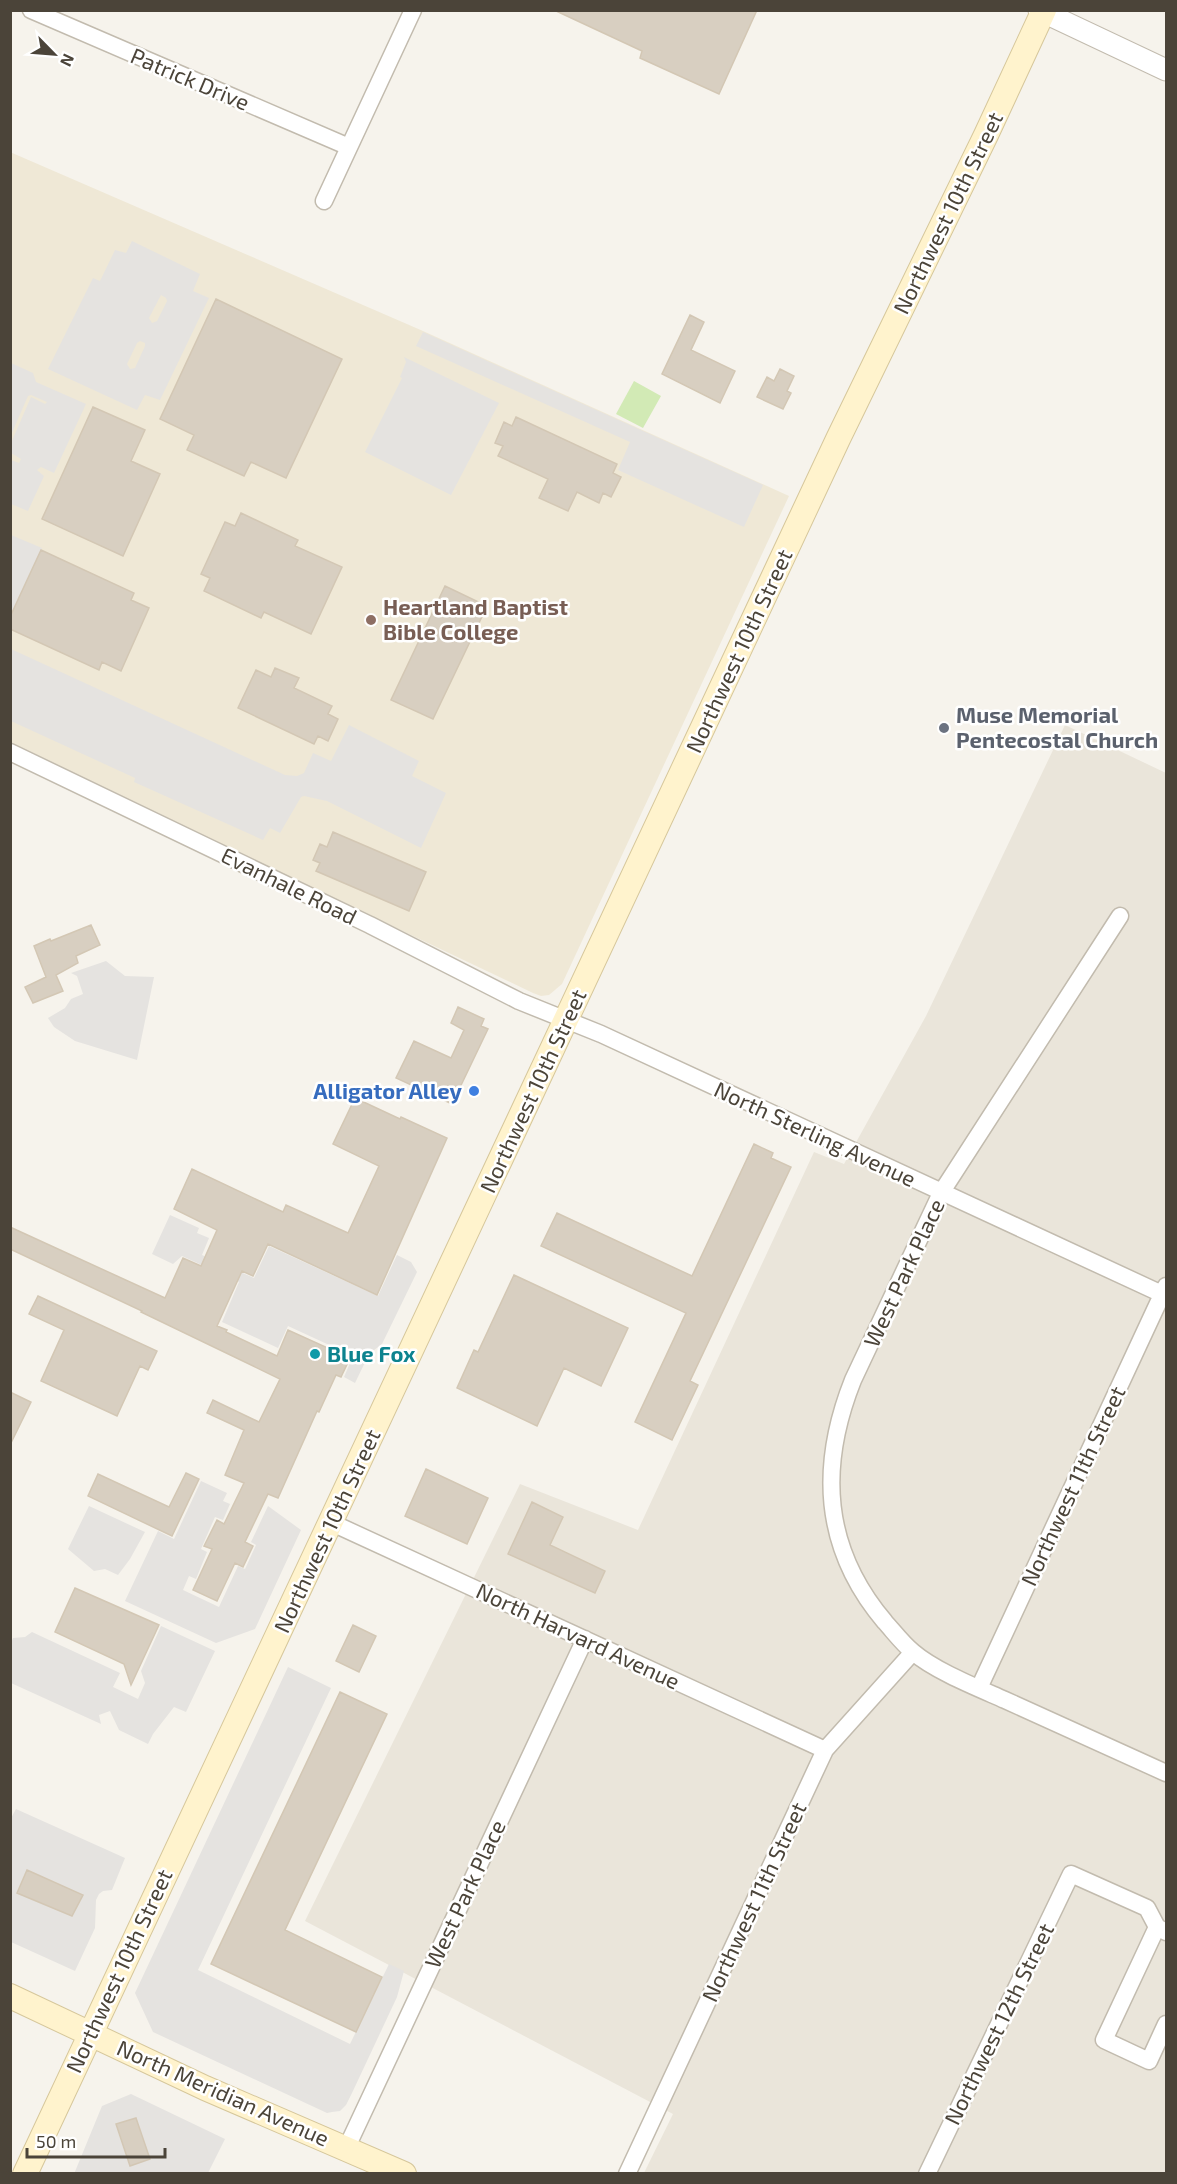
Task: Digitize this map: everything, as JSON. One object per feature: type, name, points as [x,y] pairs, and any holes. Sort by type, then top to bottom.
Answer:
[{"type":"main road","name":"Northwest 10th Street","points":[[25,2174],[838,439],[986,135],[1042,11]]},
{"type":"main road","name":"North Meridian Avenue","points":[[10,1996],[205,2088],[404,2174]]},
{"type":"street","name":"Patrick Drive","points":[[31,10],[349,147]]},
{"type":"street","points":[[324,201],[413,10]]},
{"type":"street","points":[[1042,11],[1167,70]]},
{"type":"street","name":"Evanhale Road","points":[[10,752],[360,920],[519,1001],[566,1021]]},
{"type":"street","name":"West Park Place","points":[[913,1652],[871,1605],[854,1579],[843,1552],[832,1500],[831,1469],[834,1439],[841,1411],[941,1192],[1120,916]]},
{"type":"street","name":"North Sterling Avenue","points":[[566,1021],[941,1192],[1164,1289]]},
{"type":"street","name":"Northwest 11th Street","points":[[979,1688],[1164,1289]]},
{"type":"street","name":"North Harvard Avenue","points":[[330,1522],[825,1750]]},
{"type":"street","name":"West Park Place","points":[[346,2149],[585,1639]]},
{"type":"street","points":[[913,1652],[979,1688],[1167,1773]]},
{"type":"street","name":"Northwest 11th Street","points":[[627,2174],[825,1750],[913,1652]]},
{"type":"street","name":"Northwest 12th Street","points":[[927,2174],[1071,1874],[1147,1908],[1162,1929]]},
{"type":"street","points":[[1162,1929],[1104,2040],[1149,2061],[1167,2024]]},
{"type":"shaded area","name":"Heartland Baptist Bible College","points":[[10,152],[423,331],[789,496],[562,984],[549,995],[541,996],[533,993],[11,745]]},
{"type":"shaded area","points":[[132,241],[200,274],[193,291],[209,298],[160,400],[145,395],[137,410],[48,369],[93,278],[100,281],[115,250],[126,253]],"holes":[[[161,295],[167,301],[157,321],[152,323],[149,318]],[[140,341],[145,343],[145,346],[135,368],[130,369],[127,364]]]},
{"type":"shaded area","points":[[423,332],[763,485],[744,527],[618,470],[630,442],[416,346]]},
{"type":"shaded area","points":[[404,357],[499,403],[451,495],[365,452],[402,378],[400,377],[406,362]]},
{"type":"shaded area","points":[[11,363],[33,373],[36,382],[86,404],[54,473],[41,467],[37,470],[44,476],[28,511],[11,504],[11,460],[19,463],[21,459],[11,453],[11,443],[31,397],[45,404],[47,402],[31,395],[28,396],[11,435]]},
{"type":"shaded area","points":[[11,535],[42,548],[11,616]]},
{"type":"shaded area","points":[[11,649],[285,775],[297,776],[304,773],[313,753],[331,761],[349,725],[419,761],[412,776],[446,793],[421,848],[327,801],[304,796],[301,797],[280,833],[270,828],[263,840],[134,782],[135,778],[11,721]]},
{"type":"shaded area","points":[[1065,725],[1166,773],[1166,2173],[644,2173],[673,2114],[305,1921],[520,1484],[638,1530],[814,1152],[844,1164],[926,1016]]},
{"type":"shaded area","points":[[106,961],[125,976],[154,977],[137,1060],[75,1041],[54,1027],[48,1018],[65,1008],[71,999],[83,994],[77,976],[71,973]]},
{"type":"shaded area","points":[[170,1215],[199,1228],[197,1233],[209,1238],[202,1255],[254,1278],[269,1246],[378,1296],[397,1255],[411,1262],[417,1272],[382,1344],[369,1354],[355,1383],[344,1377],[353,1356],[288,1326],[278,1348],[222,1322],[239,1282],[182,1256],[173,1264],[152,1254]]},
{"type":"shaded area","points":[[201,1481],[227,1493],[223,1501],[230,1504],[223,1520],[215,1517],[201,1549],[207,1552],[196,1579],[189,1576],[183,1590],[219,1607],[238,1566],[245,1569],[256,1545],[251,1542],[268,1506],[301,1530],[255,1629],[216,1643],[125,1601],[158,1531],[174,1539]]},
{"type":"shaded area","points":[[89,1506],[145,1532],[118,1575],[105,1569],[94,1571],[68,1549]]},
{"type":"shaded area","points":[[161,1626],[215,1651],[186,1712],[174,1707],[148,1744],[119,1730],[110,1711],[99,1715],[101,1724],[11,1683],[13,1638],[25,1637],[32,1632],[120,1673],[113,1687],[138,1699],[145,1683],[141,1671]]},
{"type":"shaded area","points":[[288,1667],[331,1688],[198,1970],[350,2044],[389,1964],[404,1971],[397,1997],[346,2105],[340,2111],[327,2113],[153,2032],[135,1993]]},
{"type":"shaded area","points":[[16,1809],[125,1858],[112,1890],[103,1891],[96,1900],[95,1928],[75,1971],[11,1942],[10,1820]]},
{"type":"shaded area","points":[[131,2094],[225,2139],[208,2173],[74,2174],[102,2106]]},
{"type":"green space","points":[[634,381],[661,396],[643,428],[616,414]]},
{"type":"building","points":[[554,10],[757,10],[719,94],[640,58],[642,51]]},
{"type":"building","points":[[216,299],[342,359],[286,478],[251,462],[244,476],[187,450],[194,435],[160,419]]},
{"type":"building","points":[[690,315],[704,322],[691,350],[735,371],[720,403],[662,374]]},
{"type":"building","points":[[780,369],[794,376],[787,391],[791,393],[783,409],[757,397],[767,377],[774,381]]},
{"type":"building","points":[[93,407],[145,430],[131,461],[160,474],[123,556],[42,519]]},
{"type":"building","points":[[516,417],[617,464],[613,473],[621,477],[611,497],[603,493],[599,503],[577,492],[568,511],[539,498],[548,479],[498,456],[503,446],[495,443],[504,422],[512,426]]},
{"type":"building","points":[[241,513],[298,540],[295,546],[342,567],[311,634],[264,612],[261,618],[204,591],[210,578],[201,574],[225,522],[235,526]]},
{"type":"building","points":[[41,550],[134,593],[131,600],[149,608],[121,671],[102,662],[99,670],[10,629],[10,617]]},
{"type":"building","points":[[445,586],[487,606],[433,719],[391,700]]},
{"type":"building","points":[[275,668],[299,678],[294,688],[332,706],[328,714],[338,719],[328,741],[318,736],[314,744],[238,708],[256,670],[271,677]]},
{"type":"building","points":[[333,832],[426,872],[409,911],[316,871],[320,863],[313,860],[320,844],[327,847]]},
{"type":"building","points":[[91,925],[100,945],[76,956],[78,963],[56,975],[63,991],[33,1003],[25,987],[46,977],[34,946]]},
{"type":"building","points":[[458,1007],[484,1019],[481,1026],[488,1029],[452,1104],[396,1078],[414,1041],[451,1058],[464,1030],[451,1023]]},
{"type":"building","points":[[355,1098],[447,1138],[377,1295],[268,1244],[253,1276],[242,1271],[217,1326],[277,1356],[288,1330],[350,1358],[341,1377],[336,1375],[319,1412],[317,1411],[278,1498],[268,1494],[245,1542],[253,1546],[243,1567],[235,1563],[217,1601],[193,1590],[212,1549],[204,1546],[217,1520],[224,1524],[244,1483],[225,1475],[244,1430],[207,1413],[213,1400],[259,1422],[280,1379],[10,1249],[10,1227],[165,1298],[183,1258],[201,1266],[217,1230],[174,1209],[192,1169],[283,1212],[286,1205],[348,1233],[379,1166],[333,1144]]},
{"type":"building","points":[[754,1144],[773,1153],[771,1158],[791,1167],[690,1381],[698,1385],[672,1440],[635,1422],[686,1313],[541,1246],[557,1213],[692,1276]]},
{"type":"building","points":[[514,1275],[628,1328],[601,1386],[564,1368],[537,1426],[457,1388],[474,1350],[478,1352]]},
{"type":"building","points":[[38,1296],[157,1351],[148,1370],[140,1366],[117,1416],[41,1381],[64,1330],[29,1314]]},
{"type":"building","points":[[10,1392],[31,1402],[10,1445]]},
{"type":"building","points":[[426,1469],[488,1498],[467,1544],[405,1516]]},
{"type":"building","points":[[186,1473],[199,1479],[172,1536],[88,1496],[98,1474],[169,1507]]},
{"type":"building","points":[[532,1502],[563,1517],[550,1545],[605,1571],[595,1593],[508,1554]]},
{"type":"building","points":[[75,1588],[159,1625],[131,1685],[124,1664],[55,1632]]},
{"type":"building","points":[[353,1625],[376,1636],[359,1672],[336,1661]]},
{"type":"building","points":[[340,1692],[387,1714],[285,1930],[382,1977],[356,2032],[211,1964]]},
{"type":"building","points":[[27,1870],[83,1895],[72,1916],[17,1893]]},
{"type":"building","points":[[136,2118],[150,2159],[130,2166],[116,2124]]},
{"type":"place","name":"Heartland Baptist Bible College","points":[[371,620]]},
{"type":"place","name":"Muse Memorial Pentecostal Church","points":[[944,728]]},
{"type":"place","name":"Alligator Alley","points":[[474,1091]]},
{"type":"place","name":"Blue Fox","points":[[315,1354]]}]
